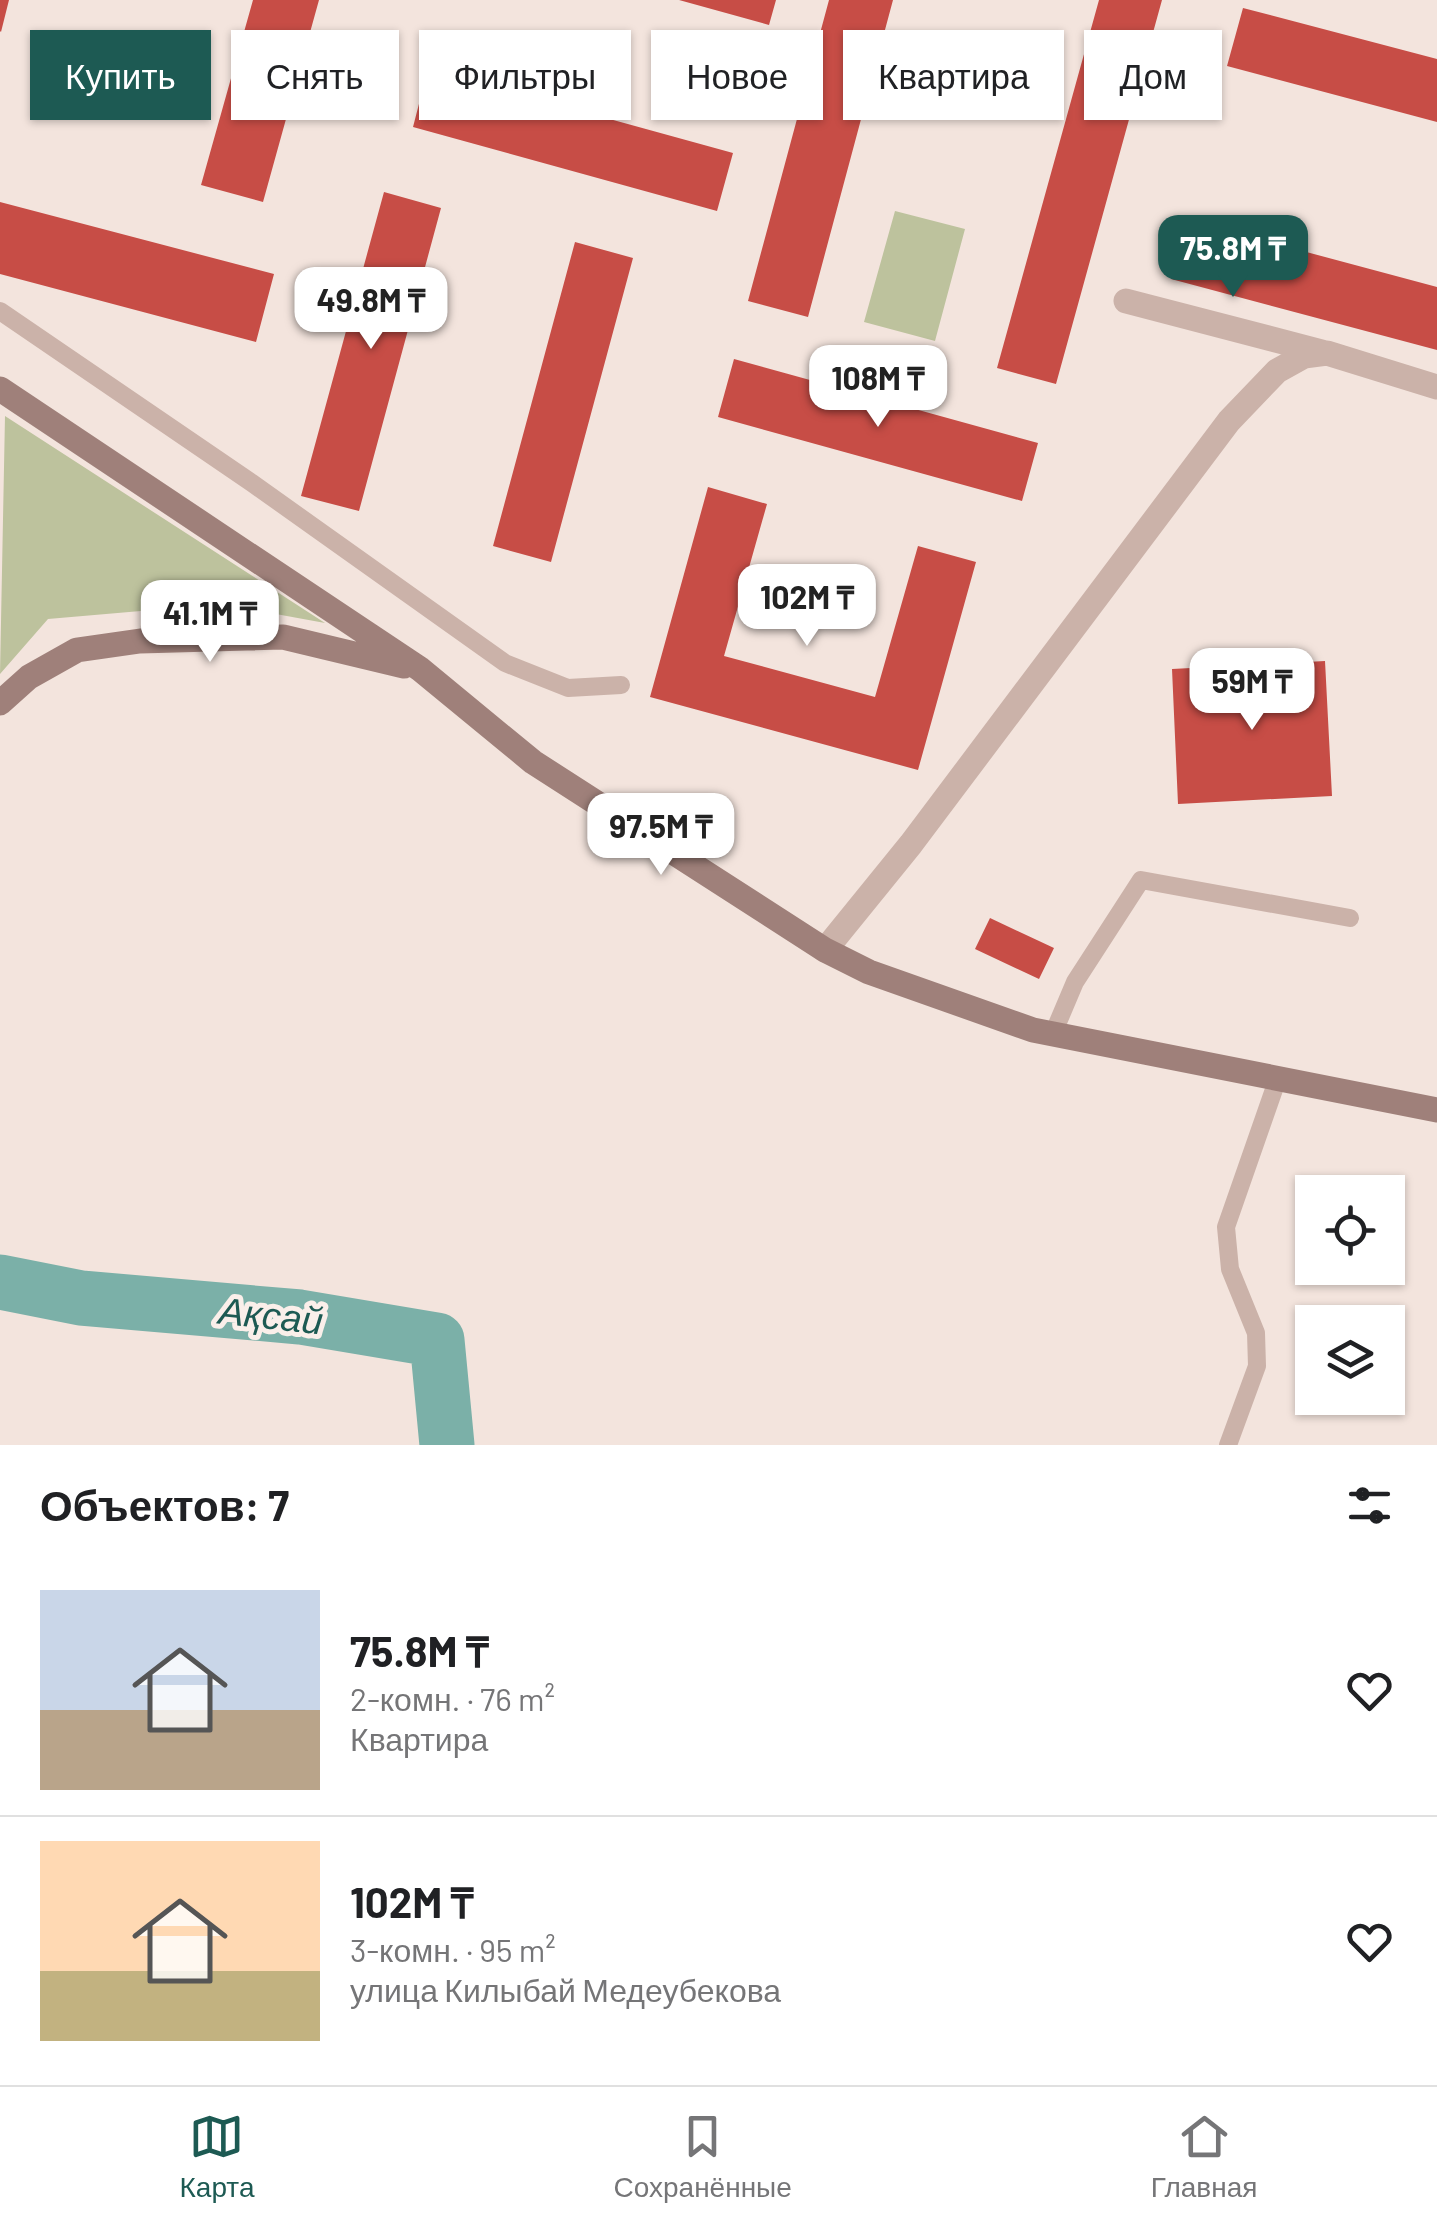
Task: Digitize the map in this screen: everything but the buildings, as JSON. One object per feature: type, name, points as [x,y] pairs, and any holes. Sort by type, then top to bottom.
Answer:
[{"type":"main road","points":[[0,389],[420,670],[533,762],[825,950],[869,972],[1033,1030],[1437,1110]]},
{"type":"main road","points":[[0,703],[28,677],[77,650],[140,641],[283,636],[420,670]]},
{"type":"street","points":[[1126,301],[1327,353],[1437,387]]},
{"type":"street","points":[[825,950],[911,844],[1230,420],[1278,371],[1304,356],[1327,353]]},
{"type":"lane","points":[[0,311],[252,482],[505,663],[568,688],[622,685]]},
{"type":"lane","points":[[1054,1034],[1075,982],[1141,880],[1350,918]]},
{"type":"lane","points":[[1228,1445],[1257,1366],[1256,1333],[1230,1269],[1226,1227],[1278,1078]]},
{"type":"green space","points":[[895,211],[965,229],[935,341],[864,322]]},
{"type":"green space","points":[[5,416],[325,623],[222,604],[48,619],[0,674]]},
{"type":"waterway","name":"Ақсай","points":[[0,1282],[81,1298],[300,1317],[437,1340],[447,1445]]}]
